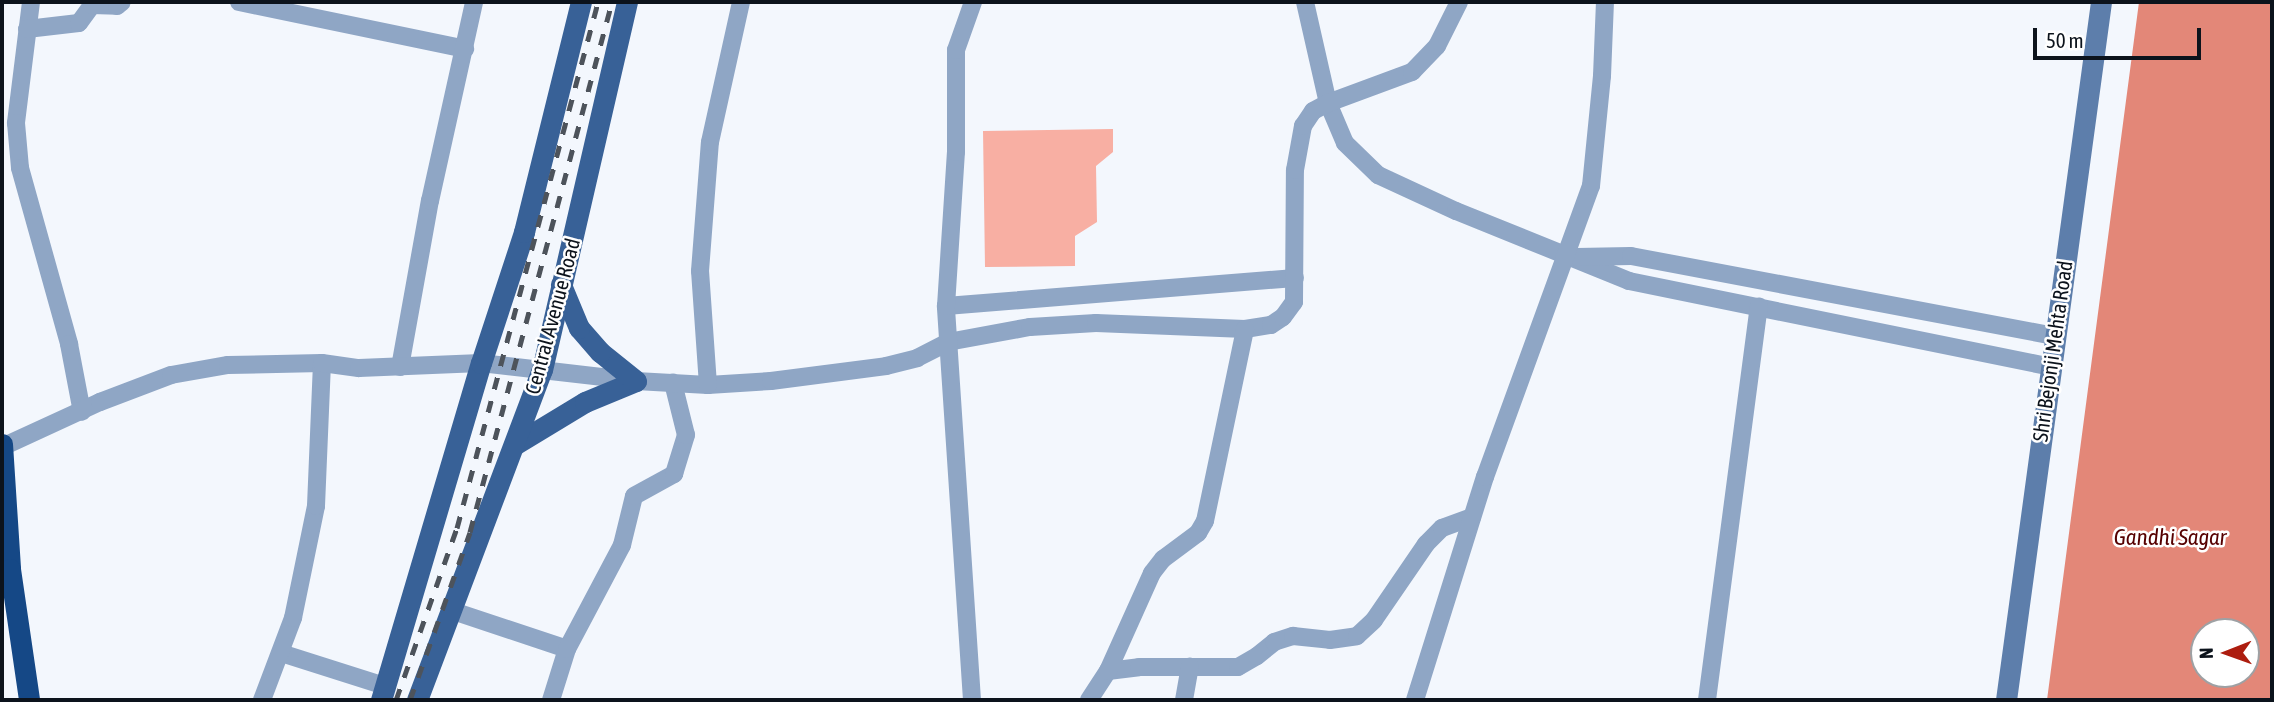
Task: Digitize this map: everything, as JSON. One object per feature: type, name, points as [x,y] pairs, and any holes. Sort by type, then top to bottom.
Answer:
[{"type":"highway","points":[[2,446],[6,569],[29,700]]},
{"type":"main road","points":[[383,693],[481,363],[524,232],[581,2]]},
{"type":"main road","name":"Central Avenue Road","points":[[417,700],[453,611],[542,370],[627,2]]},
{"type":"main road","name":"Shri Bejonji Mehta Road","points":[[2006,700],[2101,2]]},
{"type":"main road","points":[[514,445],[584,402],[636,381],[600,352],[579,328],[561,285]]},
{"type":"street","points":[[31,2],[16,123],[20,167],[69,344],[82,411]]},
{"type":"street","points":[[27,29],[79,23],[92,5],[117,6],[122,2]]},
{"type":"street","points":[[239,2],[465,49]]},
{"type":"street","points":[[400,367],[430,201],[474,2]]},
{"type":"street","points":[[708,385],[700,271],[710,142],[741,2]]},
{"type":"street","points":[[972,700],[946,306],[956,152],[956,50],[973,2]]},
{"type":"street","points":[[1305,2],[1328,103],[1345,143],[1378,174],[1567,257],[1629,281],[2050,367]]},
{"type":"street","points":[[2,446],[171,375],[228,365],[322,363],[359,368],[481,363],[636,381],[708,385],[771,381],[886,366],[917,358],[948,342],[1030,327],[1096,323],[1245,329],[1271,325],[1283,317],[1294,302],[1295,170],[1303,126],[1313,111],[1328,103],[1412,72],[1437,46],[1459,2]]},
{"type":"street","points":[[1415,700],[1472,517],[1591,186],[1602,76],[1605,2]]},
{"type":"street","points":[[1567,257],[1631,256],[2054,336]]},
{"type":"street","points":[[946,306],[1295,278]]},
{"type":"street","points":[[1707,700],[1759,306]]},
{"type":"street","points":[[1088,700],[1108,671],[1152,573],[1163,559],[1188,543],[1205,521],[1245,329]]},
{"type":"street","points":[[262,700],[293,618],[316,506],[322,363]]},
{"type":"street","points":[[551,700],[567,649],[622,545],[634,496],[674,474],[686,435],[673,383]]},
{"type":"street","points":[[1108,671],[1139,667],[1238,667],[1274,642],[1293,636],[1330,640],[1357,636],[1374,620],[1426,544],[1443,527],[1472,517]]},
{"type":"street","points":[[453,611],[567,649]]},
{"type":"street","points":[[281,653],[383,693]]},
{"type":"street","points":[[1184,700],[1190,667]]},
{"type":"shaded area","points":[[1113,129],[1113,152],[1096,166],[1097,222],[1075,236],[1075,266],[985,267],[983,131]]},
{"type":"water","name":"Gandhi Sagar","points":[[2139,2],[2272,2],[2272,700],[2047,700]]},
{"type":"railway","points":[[396,700],[457,528],[598,2]]},
{"type":"railway","points":[[410,700],[470,532],[612,2]]}]
